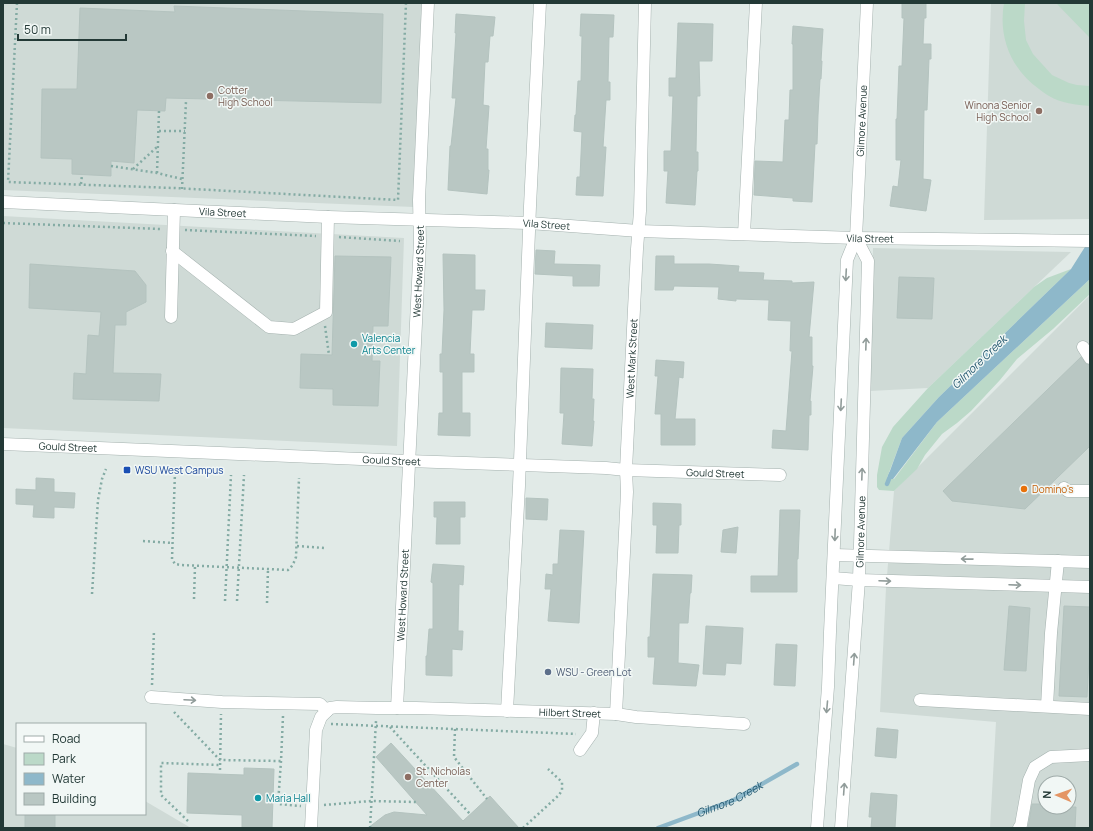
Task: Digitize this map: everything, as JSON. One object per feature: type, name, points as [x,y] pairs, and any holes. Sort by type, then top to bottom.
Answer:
[{"type":"street","name":"West Howard Street","points":[[397,708],[420,242],[419,220],[428,3]]},
{"type":"street","points":[[507,711],[520,465],[540,3]]},
{"type":"street","name":"West Mark Street","points":[[616,714],[627,492],[626,470],[639,231],[645,3]]},
{"type":"street","points":[[744,234],[756,3]]},
{"type":"street","name":"Gilmore Avenue","points":[[817,828],[828,687],[847,260],[856,238],[867,3]]},
{"type":"street","name":"Vila Street","points":[[3,202],[328,218],[530,223],[639,231],[856,238],[1090,240]]},
{"type":"street","points":[[171,317],[174,210]]},
{"type":"street","points":[[172,251],[269,327],[294,329],[326,312],[328,218]]},
{"type":"street","name":"Gilmore Avenue","points":[[841,828],[859,580],[868,261],[856,238]]},
{"type":"street","points":[[1083,348],[1090,358]]},
{"type":"street","name":"Gould Street","points":[[3,444],[408,462],[780,475]]},
{"type":"street","points":[[1064,488],[1068,491],[1090,491]]},
{"type":"street","points":[[834,555],[1090,562]]},
{"type":"street","points":[[1047,706],[1051,633],[1058,561]]},
{"type":"street","points":[[833,578],[1090,587]]},
{"type":"street","points":[[151,697],[222,702],[320,704],[327,711],[321,717],[316,730],[310,828]]},
{"type":"street","points":[[920,700],[1090,709]]},
{"type":"street","name":"Hilbert Street","points":[[327,711],[330,708],[337,707],[616,714],[636,717],[744,724]]},
{"type":"street","points":[[580,750],[592,732],[594,714]]},
{"type":"street","points":[[1019,828],[1028,780],[1035,767],[1051,757],[1090,755]]},
{"type":"path","points":[[17,3],[8,182],[81,184],[398,200],[406,3]]},
{"type":"path","points":[[182,189],[186,101]]},
{"type":"path","points":[[157,173],[160,111]]},
{"type":"path","points":[[159,131],[185,131]]},
{"type":"path","points":[[133,169],[158,146]]},
{"type":"path","points":[[111,166],[157,173],[182,179]]},
{"type":"path","points":[[81,184],[82,175]]},
{"type":"path","points":[[3,223],[400,241]]},
{"type":"path","points":[[323,314],[329,355]]},
{"type":"path","points":[[92,594],[98,500],[102,479],[106,469]]},
{"type":"path","points":[[175,472],[172,559],[175,564],[195,566],[288,570],[293,565],[296,557],[299,478]]},
{"type":"path","points":[[225,601],[228,567],[231,475]]},
{"type":"path","points":[[237,601],[244,475]]},
{"type":"path","points":[[143,541],[173,543]]},
{"type":"path","points":[[296,546],[324,548]]},
{"type":"path","points":[[194,599],[195,566]]},
{"type":"path","points":[[267,603],[268,569]]},
{"type":"path","points":[[151,697],[154,630]]},
{"type":"path","points":[[169,707],[220,760],[281,761]]},
{"type":"path","points":[[370,828],[377,708]]},
{"type":"path","points":[[220,770],[222,709]]},
{"type":"path","points":[[283,711],[278,804],[312,806],[371,801],[416,802]]},
{"type":"path","points":[[375,726],[590,735]]},
{"type":"path","points":[[390,726],[470,814]]},
{"type":"path","points":[[455,729],[454,757],[487,799]]},
{"type":"path","points":[[188,821],[161,795],[161,763],[220,765]]},
{"type":"path","points":[[523,828],[559,795],[562,790],[562,782],[548,770]]},
{"type":"shaded area","name":"Cotter High School","points":[[3,3],[422,3],[414,207],[3,190]]},
{"type":"shaded area","name":"Winona Senior High School","points":[[991,3],[1090,3],[1090,219],[984,220]]},
{"type":"shaded area","points":[[3,216],[404,238],[397,446],[3,428]]},
{"type":"shaded area","points":[[873,248],[1071,252],[928,388],[870,391]]},
{"type":"shaded area","points":[[1090,295],[1090,828],[990,828],[996,722],[880,712],[886,588],[894,491]]},
{"type":"shaded area","points":[[3,744],[16,748],[16,815],[146,815],[146,802],[191,828],[3,828]]},
{"type":"green space","points":[[1004,3],[1025,3],[1024,21],[1026,40],[1033,54],[1052,75],[1069,83],[1090,86],[1090,106],[1058,100],[1039,89],[1021,72],[1014,62],[1005,40],[1003,28]]},
{"type":"green space","points":[[1056,3],[1090,3],[1090,38]]},
{"type":"green space","points":[[1071,269],[939,397],[902,438],[887,478],[894,479],[937,422],[1090,279],[1090,294],[1053,329],[1017,359],[971,411],[942,434],[925,455],[917,469],[894,491],[879,490],[877,487],[877,475],[882,447],[893,427],[928,388],[1034,287],[1047,278]]},
{"type":"water","points":[[1090,239],[1090,279],[937,422],[893,479],[887,479],[902,438],[939,397],[1071,269]]},
{"type":"building","points":[[902,3],[926,3],[923,44],[931,44],[927,110],[924,110],[923,179],[931,180],[926,211],[890,206],[893,186],[898,187],[901,160],[896,160],[896,119],[899,66],[902,66],[904,18],[902,18]]},
{"type":"building","points":[[174,6],[383,14],[381,103],[166,98],[165,111],[137,110],[134,163],[111,161],[111,176],[72,174],[72,159],[41,158],[42,89],[77,89],[80,8],[175,12]]},
{"type":"building","points":[[456,14],[495,17],[493,36],[490,36],[488,62],[485,62],[483,105],[489,106],[486,149],[488,149],[489,170],[487,194],[448,190],[450,146],[456,98],[452,98]]},
{"type":"building","points":[[581,14],[614,15],[613,37],[609,37],[608,82],[610,82],[610,100],[606,100],[603,147],[606,147],[603,196],[576,195],[577,177],[580,177],[582,132],[574,131],[578,81],[581,81]]},
{"type":"building","points":[[678,23],[713,24],[712,61],[699,61],[700,96],[697,96],[696,152],[698,152],[698,171],[695,205],[666,203],[668,171],[664,171],[664,151],[671,151],[673,96],[669,96],[669,78],[676,78]]},
{"type":"building","points":[[793,26],[823,29],[817,144],[815,144],[812,202],[793,201],[793,198],[754,195],[755,161],[783,162],[785,120],[789,120],[790,90],[793,90]]},
{"type":"building","points":[[536,250],[555,251],[554,264],[600,265],[599,286],[573,286],[573,276],[535,274]]},
{"type":"building","points":[[443,254],[475,255],[475,290],[485,290],[484,310],[472,310],[470,354],[474,354],[474,372],[462,372],[462,413],[470,413],[470,436],[438,435],[439,413],[443,413],[443,372],[440,372],[440,354],[442,354],[444,310]]},
{"type":"building","points":[[335,256],[391,257],[388,326],[373,326],[372,361],[380,361],[378,406],[333,405],[333,389],[300,388],[301,354],[332,355]]},
{"type":"building","points":[[656,256],[674,256],[674,264],[739,266],[738,272],[764,273],[763,280],[792,281],[792,283],[814,282],[809,337],[812,337],[813,366],[808,450],[772,448],[773,430],[786,431],[792,351],[790,351],[791,321],[768,320],[769,300],[736,299],[736,301],[718,299],[719,287],[674,286],[673,290],[655,290]]},
{"type":"building","points":[[30,264],[135,271],[146,285],[146,302],[126,312],[126,325],[115,325],[113,373],[161,374],[159,401],[73,399],[74,373],[86,374],[88,335],[99,336],[101,312],[29,308]]},
{"type":"building","points":[[899,277],[934,278],[932,319],[897,318]]},
{"type":"building","points":[[546,323],[593,325],[592,349],[545,347]]},
{"type":"building","points":[[1081,357],[1086,364],[1090,365],[1090,446],[1025,509],[952,501],[943,491]]},
{"type":"building","points":[[656,360],[684,362],[683,378],[679,377],[675,419],[695,419],[695,445],[661,445],[661,414],[655,414],[658,376],[655,376]]},
{"type":"building","points":[[561,368],[593,369],[592,399],[594,399],[594,421],[592,446],[562,444],[564,413],[560,413]]},
{"type":"building","points":[[36,478],[54,479],[54,492],[75,493],[74,508],[54,507],[54,518],[33,517],[34,505],[16,504],[16,489],[36,490]]},
{"type":"building","points":[[526,498],[548,499],[547,520],[526,519]]},
{"type":"building","points":[[434,502],[465,502],[465,517],[460,517],[460,544],[436,544],[437,517],[434,517]]},
{"type":"building","points":[[653,503],[681,504],[681,525],[679,525],[678,553],[656,553],[657,525],[653,525]]},
{"type":"building","points":[[780,510],[800,510],[797,559],[797,592],[751,592],[751,576],[778,576]]},
{"type":"building","points":[[738,527],[736,553],[721,552],[723,530]]},
{"type":"building","points":[[560,530],[584,531],[579,623],[548,621],[551,589],[545,589],[546,574],[553,575],[553,564],[558,564]]},
{"type":"building","points":[[433,564],[464,566],[463,585],[459,584],[458,631],[463,631],[462,650],[452,649],[452,676],[426,675],[426,656],[429,629],[433,629],[433,583],[431,582]]},
{"type":"building","points":[[653,574],[692,575],[688,623],[679,623],[678,663],[699,665],[696,686],[653,684],[655,657],[648,657],[648,637],[650,637]]},
{"type":"building","points":[[1009,606],[1030,608],[1026,671],[1004,670]]},
{"type":"building","points":[[1064,606],[1090,607],[1087,697],[1059,696]]},
{"type":"building","points":[[706,626],[743,628],[741,664],[726,663],[725,675],[703,674]]},
{"type":"building","points":[[776,644],[797,645],[795,686],[774,685]]},
{"type":"building","points":[[877,728],[898,730],[896,758],[875,756]]},
{"type":"building","name":"St. Nicholas Center","points":[[391,743],[463,821],[490,796],[519,828],[368,828],[385,815],[394,812],[427,815],[376,757]]},
{"type":"building","points":[[244,768],[274,769],[272,828],[242,828],[242,815],[187,813],[188,773],[244,775]]},
{"type":"building","points":[[871,793],[897,795],[895,828],[871,828],[872,817],[869,817]]},
{"type":"building","points":[[1032,804],[1037,804],[1037,815],[1076,815],[1075,828],[1028,828]]},
{"type":"building","points":[[25,815],[55,815],[55,828],[25,828]]},
{"type":"waterway","name":"Gilmore Creek","points":[[887,484],[891,474]]},
{"type":"waterway","name":"Gilmore Creek","points":[[658,828],[734,800],[797,764]]},
{"type":"place","name":"Cotter High School","points":[[210,96]]},
{"type":"place","name":"Winona Senior High School","points":[[1039,111]]},
{"type":"place","name":"Valencia Arts Center","points":[[354,344]]},
{"type":"place","name":"WSU West Campus","points":[[127,470]]},
{"type":"place","name":"Domino's","points":[[1024,489]]},
{"type":"place","name":"WSU - Green Lot","points":[[548,672]]},
{"type":"place","name":"St. Nicholas Center","points":[[408,777]]},
{"type":"place","name":"Maria Hall","points":[[258,798]]}]
